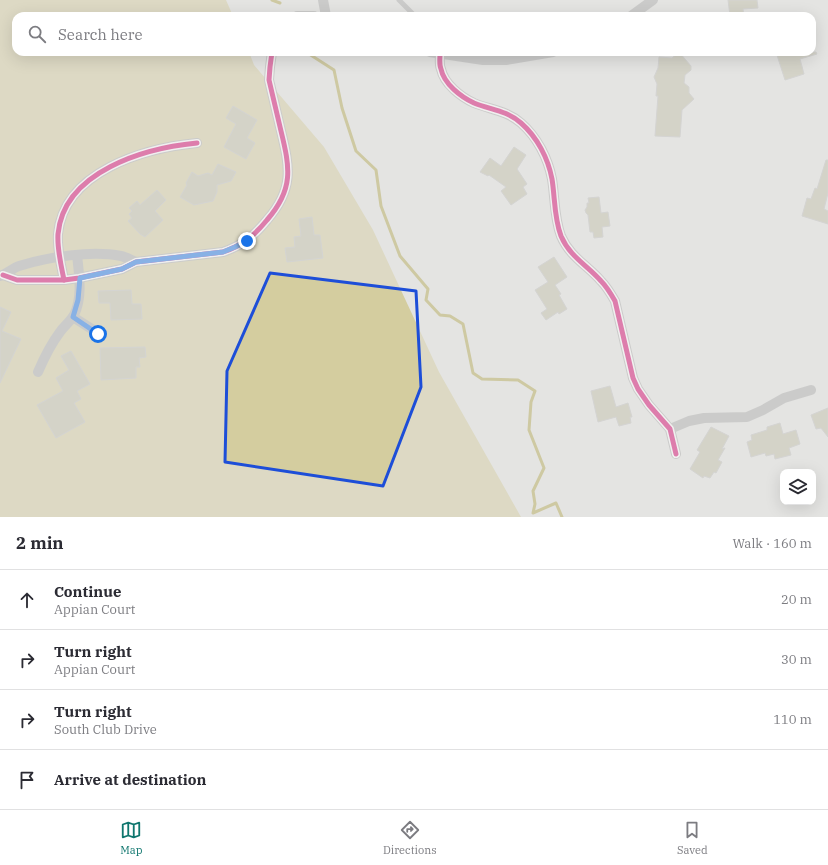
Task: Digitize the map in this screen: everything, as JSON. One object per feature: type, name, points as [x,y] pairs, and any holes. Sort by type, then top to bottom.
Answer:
[{"type":"street","points":[[323,0],[325,12]]},
{"type":"street","points":[[636,12],[653,0]]},
{"type":"street","points":[[1,275],[17,280],[64,280],[80,278],[122,269],[136,262],[223,252],[247,241],[272,214],[280,202],[285,190],[289,168],[288,158],[269,80],[271,56]]},
{"type":"street","points":[[440,56],[440,68],[443,77],[451,86],[460,94],[475,103],[495,108],[513,117],[528,130],[542,149],[552,178],[558,226],[562,237],[576,259],[600,280],[609,290],[615,301],[630,367],[638,388],[649,405],[670,429],[676,454]]},
{"type":"street","points":[[455,56],[484,60],[506,60],[529,56]]},
{"type":"street","points":[[64,280],[58,234],[65,208],[73,196],[88,180],[108,168],[137,155],[177,145],[197,143]]},
{"type":"street","points":[[1,275],[18,266],[60,256],[91,254],[121,256],[136,262]]},
{"type":"street","points":[[38,372],[60,330],[73,317],[78,300],[80,278],[77,255]]},
{"type":"street","points":[[73,317],[98,334]]},
{"type":"street","points":[[670,429],[689,421],[704,418],[747,417],[784,398],[811,390]]},
{"type":"lane","points":[[399,0],[411,12]]},
{"type":"highlighted area","points":[[270,273],[416,291],[421,387],[383,486],[225,462],[227,371]]},
{"type":"shaded area","points":[[0,0],[226,0],[231,12],[12,12],[12,56],[251,56],[254,65],[324,147],[373,230],[439,372],[521,517],[0,517]]},
{"type":"building","points":[[728,0],[757,0],[758,8],[743,9],[743,12],[730,12]]},
{"type":"building","points":[[674,56],[682,56],[691,66],[691,70],[685,75],[684,83],[689,87],[689,93],[694,99],[682,110],[680,137],[655,136],[658,96],[656,96],[657,84],[654,77],[658,68],[659,57],[672,58]]},
{"type":"building","points":[[777,56],[810,56],[800,59],[804,74],[785,80]]},
{"type":"building","points":[[233,106],[257,120],[247,138],[255,143],[246,159],[224,147],[236,124],[226,118]]},
{"type":"building","points":[[514,147],[526,155],[517,169],[527,184],[523,187],[527,194],[511,205],[501,191],[506,187],[489,175],[488,176],[480,172],[490,158],[501,166]]},
{"type":"building","points":[[826,160],[828,160],[828,193],[824,209],[828,211],[828,224],[802,216],[807,198],[811,199],[815,188],[817,189]]},
{"type":"building","points":[[218,164],[236,172],[231,181],[217,185],[217,192],[213,201],[194,205],[180,197],[192,172],[198,176],[208,173],[212,175]]},
{"type":"building","points":[[157,190],[166,200],[155,211],[163,220],[145,237],[140,234],[128,221],[132,218],[129,214],[132,211],[129,208],[137,201],[140,205]]},
{"type":"building","points":[[599,197],[601,213],[608,212],[610,226],[602,227],[603,237],[594,238],[593,232],[590,232],[588,215],[585,210],[587,203],[589,203],[588,198]]},
{"type":"building","points":[[312,217],[314,235],[320,235],[323,258],[287,262],[285,248],[295,247],[294,237],[301,236],[299,219]]},
{"type":"building","points":[[554,257],[567,277],[555,285],[561,294],[559,295],[567,309],[559,314],[558,312],[546,320],[541,313],[547,309],[535,290],[548,282],[538,267]]},
{"type":"building","points":[[131,290],[132,304],[141,304],[142,319],[111,320],[110,303],[99,303],[98,291]]},
{"type":"building","points":[[0,307],[11,312],[2,331],[21,339],[0,383]]},
{"type":"building","points":[[145,347],[146,357],[139,358],[140,367],[136,367],[136,378],[101,380],[100,348]]},
{"type":"building","points":[[71,351],[90,384],[77,391],[81,399],[74,403],[85,422],[56,438],[37,405],[63,391],[56,378],[69,370],[61,356]]},
{"type":"building","points":[[610,386],[616,407],[628,403],[632,417],[630,417],[631,423],[619,426],[616,417],[598,422],[591,391]]},
{"type":"building","points":[[828,408],[828,437],[821,428],[816,429],[811,415]]},
{"type":"building","points":[[780,423],[783,434],[796,430],[800,444],[789,448],[791,455],[775,459],[774,454],[766,456],[765,453],[751,457],[747,442],[752,440],[751,435],[767,430],[767,427]]},
{"type":"building","points":[[711,427],[729,436],[722,449],[725,448],[718,460],[722,462],[716,473],[714,472],[710,478],[704,476],[703,478],[690,469],[700,452],[697,450]]},
{"type":"waterway","points":[[272,0],[280,3]]},
{"type":"waterway","points":[[312,56],[334,70],[342,108],[356,151],[376,170],[381,206],[400,256],[428,289],[426,300],[440,315],[450,316],[463,324],[473,373],[482,379],[518,380],[535,391],[531,402],[529,430],[544,468],[533,491],[535,504],[533,513],[556,503],[562,517]]},
{"type":"cycle path","points":[[3,275],[17,280],[64,280],[79,278],[122,269],[136,262],[223,252],[242,243],[253,235],[276,209],[286,188],[288,178],[288,167],[284,144],[269,80],[271,56]]},
{"type":"cycle path","points":[[440,56],[440,66],[449,85],[474,103],[510,115],[521,123],[537,141],[548,163],[552,179],[556,215],[561,236],[569,250],[596,275],[615,301],[633,378],[638,389],[649,405],[670,429],[676,454]]},
{"type":"cycle path","points":[[64,280],[59,251],[58,234],[64,212],[75,194],[91,179],[110,167],[132,157],[154,150],[197,143]]},
{"type":"route","points":[[98,334],[73,317],[78,300],[80,278],[122,269],[136,262],[223,252],[247,241]]}]
